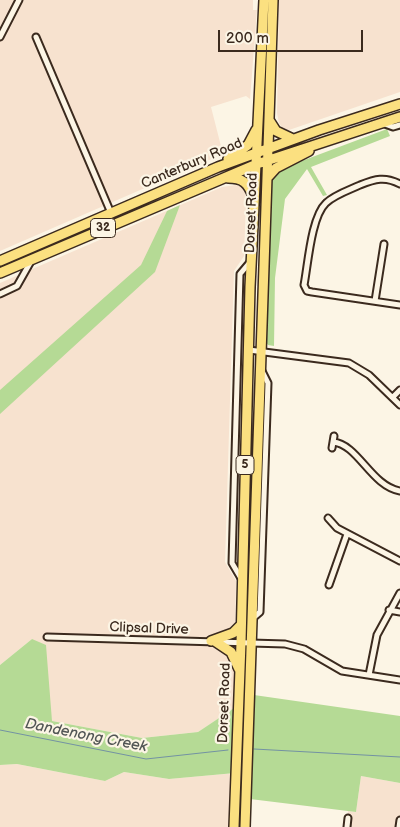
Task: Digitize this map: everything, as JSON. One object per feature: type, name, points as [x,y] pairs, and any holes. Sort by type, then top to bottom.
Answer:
[{"type":"main road","name":"Dorset Road","points":[[244,827],[246,643],[241,625],[242,580],[251,261],[264,0]]},
{"type":"main road","name":"Dorset Road","points":[[234,827],[240,672],[250,620],[268,178],[273,0]]},
{"type":"main road","name":"Canterbury Road","points":[[0,260],[268,147],[400,104]]},
{"type":"main road","name":"Canterbury Road","points":[[0,273],[257,164],[400,116]]},
{"type":"main road","points":[[269,120],[276,131],[293,139]]},
{"type":"main road","points":[[218,167],[248,144],[257,128]]},
{"type":"main road","points":[[268,178],[276,168],[334,138]]},
{"type":"main road","points":[[224,178],[244,181],[249,184],[255,201]]},
{"type":"main road","points":[[47,240],[51,250]]},
{"type":"main road","points":[[213,642],[233,633],[241,625]]},
{"type":"main road","points":[[213,642],[231,652],[240,672]]},
{"type":"street","points":[[0,37],[20,0]]},
{"type":"street","points":[[36,37],[111,213]]},
{"type":"street","name":"Canterbury Road","points":[[381,123],[393,127],[400,125]]},
{"type":"street","points":[[400,184],[390,178],[376,179],[351,189],[324,204],[316,223],[304,285],[307,291],[400,305]]},
{"type":"street","points":[[375,301],[384,244]]},
{"type":"street","points":[[0,294],[17,286],[26,266],[38,256]]},
{"type":"street","name":"Dorset Road","points":[[242,580],[232,562],[240,274],[246,264],[251,261]]},
{"type":"street","points":[[249,350],[349,363],[370,374],[400,405]]},
{"type":"street","points":[[393,397],[400,390]]},
{"type":"street","points":[[236,440],[246,430]]},
{"type":"street","points":[[332,448],[333,439],[343,444],[386,487],[400,491]]},
{"type":"street","points":[[328,518],[333,525],[347,534],[400,561]]},
{"type":"street","points":[[329,585],[347,534]]},
{"type":"street","points":[[369,675],[377,635],[400,593]]},
{"type":"street","points":[[389,610],[400,612]]},
{"type":"street","name":"Clipsal Drive","points":[[47,637],[292,645],[309,652],[333,667],[400,680]]},
{"type":"street","points":[[346,827],[348,818]]},
{"type":"street","points":[[399,827],[400,820]]},
{"type":"shaded area","points":[[0,0],[253,0],[253,10],[257,10],[250,99],[246,96],[211,107],[223,154],[0,251]]},
{"type":"shaded area","points":[[279,0],[400,0],[400,92],[289,130],[283,129],[279,123],[277,113]]},
{"type":"shaded area","points":[[236,185],[245,188],[246,202],[244,256],[234,271],[225,562],[236,581],[234,708],[198,732],[142,738],[52,721],[32,639],[0,665],[0,283],[222,187]]},
{"type":"shaded area","points":[[17,764],[105,781],[124,772],[169,779],[235,773],[233,827],[0,827],[0,765]]},
{"type":"shaded area","points":[[361,776],[400,783],[400,827],[346,827],[348,811],[356,812]]},
{"type":"green space","points":[[387,129],[390,136],[311,167],[327,195],[323,196],[307,169],[285,199],[275,278],[274,346],[268,345],[265,341],[272,176],[283,168]]},
{"type":"green space","points":[[180,205],[155,272],[0,414],[0,390],[141,265],[167,211]]},
{"type":"green space","points":[[32,639],[46,645],[52,721],[142,738],[198,732],[234,708],[235,773],[169,779],[124,772],[105,781],[17,764],[0,765],[0,665]]},
{"type":"green space","points":[[254,695],[400,716],[400,783],[361,776],[356,812],[250,799]]},
{"type":"waterway","name":"Dandenong Creek","points":[[0,730],[146,759],[228,750]]},
{"type":"waterway","name":"Dandenong Creek","points":[[254,749],[400,757]]}]
